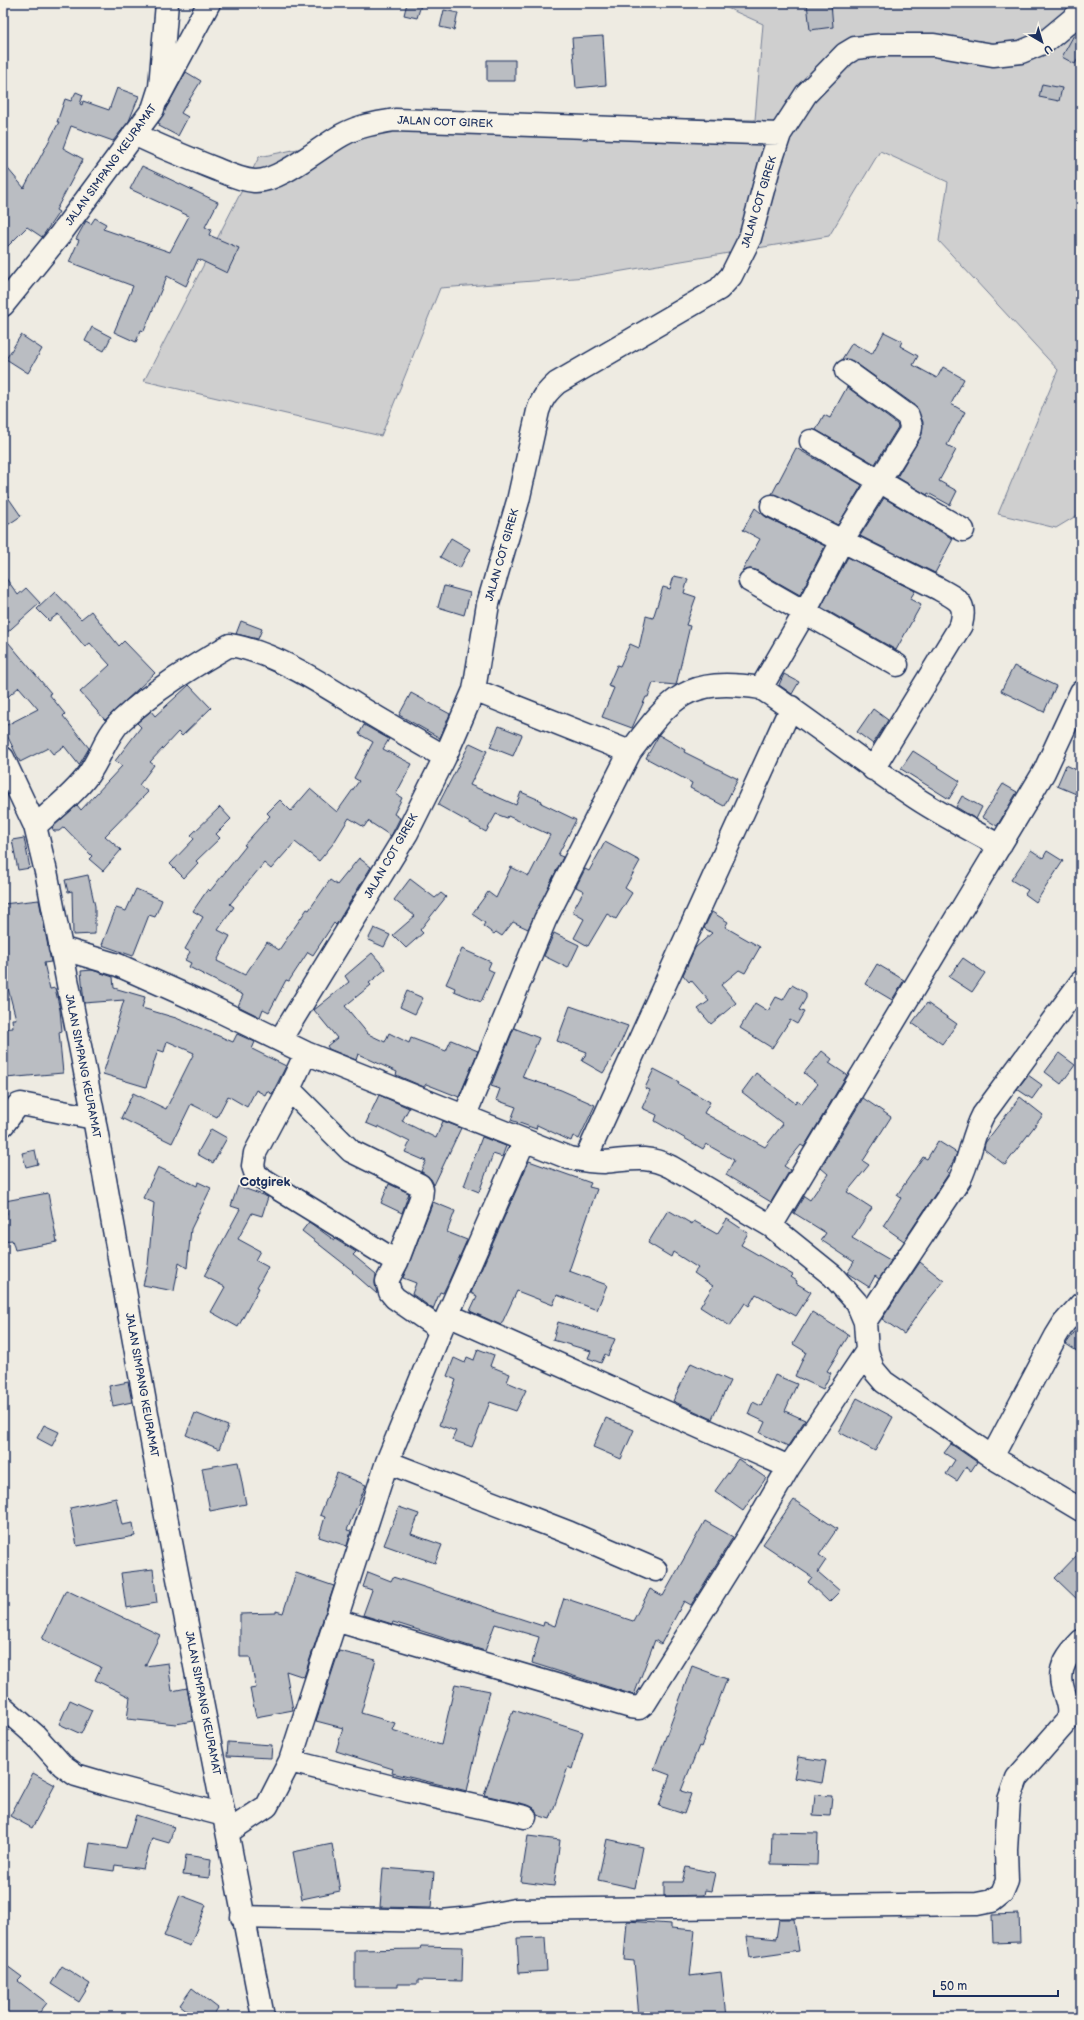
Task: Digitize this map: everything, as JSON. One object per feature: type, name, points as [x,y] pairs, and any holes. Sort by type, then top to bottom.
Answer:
[{"type":"street","name":"JALAN SIMPANG KEURAMAT","points":[[3,305],[59,236],[153,109],[157,99],[167,3]]},
{"type":"street","points":[[157,99],[209,3]]},
{"type":"street","name":"JALAN COT GIREK","points":[[280,1040],[407,833],[445,757],[474,690],[488,604],[518,501],[541,400],[557,383],[719,289],[731,276],[750,238],[763,187],[780,134],[806,94],[844,54],[855,48],[881,45],[934,45],[993,55],[1021,52],[1045,42],[1081,12]]},
{"type":"street","name":"JALAN COT GIREK","points":[[134,134],[179,155],[241,179],[255,182],[269,179],[284,172],[342,134],[366,125],[394,120],[780,134]]},
{"type":"street","points":[[761,688],[805,612],[842,541],[910,432],[910,421],[904,412],[846,371]]},
{"type":"street","points":[[811,441],[880,480],[963,530]]},
{"type":"street","points":[[772,506],[940,589],[957,599],[963,608],[963,615],[960,625],[873,769]]},
{"type":"street","points":[[750,581],[897,665]]},
{"type":"street","points":[[35,826],[64,801],[87,777],[112,733],[122,721],[165,686],[230,645],[250,648],[262,653],[330,689],[445,757]]},
{"type":"street","points":[[465,1115],[545,920],[630,752],[658,714],[677,698],[694,689],[736,684],[761,688],[791,707],[873,769],[922,802],[1000,846]]},
{"type":"street","points":[[474,690],[630,752]]},
{"type":"street","points":[[771,1226],[1044,772],[1081,692]]},
{"type":"street","points":[[584,1160],[791,707]]},
{"type":"street","name":"JALAN SIMPANG KEURAMAT","points":[[3,758],[35,826],[47,876],[94,1118],[158,1475],[226,1823],[242,1917],[263,2017]]},
{"type":"street","points":[[60,948],[101,958],[118,965],[306,1053],[465,1115],[524,1141],[569,1158],[603,1162],[646,1158],[660,1161],[771,1226],[833,1276],[857,1303],[865,1322],[867,1351],[873,1369],[884,1382],[992,1457],[1081,1510]]},
{"type":"street","points":[[865,1322],[960,1179],[966,1166],[978,1124],[983,1115],[1081,982]]},
{"type":"street","points":[[306,1053],[289,1089],[254,1153],[253,1166],[256,1175],[397,1262]]},
{"type":"street","points":[[289,1089],[351,1151],[420,1185],[422,1189],[421,1198],[397,1262],[387,1281],[390,1292],[395,1298],[445,1323],[789,1467]]},
{"type":"street","points":[[3,1126],[18,1105],[21,1104],[94,1118]]},
{"type":"street","points":[[3,1707],[36,1736],[62,1764],[76,1775],[226,1823],[267,1806],[290,1761],[387,1462],[445,1323],[524,1141]]},
{"type":"street","points":[[992,1457],[1056,1336],[1064,1323],[1081,1304]]},
{"type":"street","points":[[335,1620],[631,1707],[639,1708],[645,1703],[658,1683],[749,1536],[789,1467],[867,1351]]},
{"type":"street","points":[[387,1462],[570,1534],[656,1570]]},
{"type":"street","points":[[242,1917],[441,1921],[473,1918],[515,1910],[976,1904],[992,1901],[1002,1893],[1007,1881],[1006,1850],[1009,1800],[1017,1778],[1067,1721],[1069,1712],[1068,1699],[1062,1685],[1061,1674],[1070,1652],[1081,1641]]},
{"type":"street","points":[[290,1761],[408,1791],[525,1817]]},
{"type":"shaded area","points":[[716,3],[1081,3],[1081,513],[1056,528],[998,514],[1058,370],[939,241],[948,182],[880,151],[829,236],[587,277],[440,288],[381,436],[144,381],[259,157],[467,114],[755,120],[763,24]]},
{"type":"building","points":[[407,3],[421,5],[417,18],[404,15]]},
{"type":"building","points":[[807,3],[831,3],[833,27],[810,30]]},
{"type":"building","points":[[444,10],[458,13],[454,30],[440,27]]},
{"type":"building","points":[[1081,28],[1081,53],[1075,64],[1062,57],[1075,33]]},
{"type":"building","points":[[603,36],[606,85],[576,88],[572,38]]},
{"type":"building","points":[[487,60],[515,60],[515,81],[487,81]]},
{"type":"building","points":[[186,72],[201,81],[181,113],[188,117],[178,136],[159,126],[160,124],[158,123]]},
{"type":"building","points":[[1042,84],[1062,88],[1059,101],[1039,97]]},
{"type":"building","points":[[117,88],[139,96],[129,121],[113,141],[71,126],[63,148],[83,159],[56,210],[59,212],[42,237],[27,227],[3,251],[3,163],[24,188],[59,122],[57,122],[65,99],[71,101],[76,92],[83,95],[80,104],[82,105],[83,101],[109,110]]},
{"type":"building","points":[[142,166],[218,202],[205,227],[211,230],[209,235],[239,248],[227,273],[198,259],[186,286],[167,276],[144,331],[141,330],[136,342],[114,332],[133,286],[69,262],[79,240],[76,239],[86,221],[91,224],[95,218],[106,224],[103,229],[170,252],[189,216],[130,189]]},
{"type":"building","points":[[92,327],[111,337],[104,351],[85,341]]},
{"type":"building","points":[[884,332],[902,341],[900,346],[918,356],[913,365],[937,378],[943,367],[964,379],[951,404],[965,412],[947,445],[956,450],[939,481],[957,491],[950,505],[928,493],[927,495],[897,477],[922,434],[923,422],[916,406],[853,361],[842,359],[852,343],[872,354]]},
{"type":"building","points":[[21,335],[42,349],[28,373],[6,359]]},
{"type":"building","points":[[847,387],[897,424],[898,427],[875,464],[816,430],[824,415],[830,418]]},
{"type":"building","points":[[796,448],[862,485],[838,525],[772,494]]},
{"type":"building","points":[[3,490],[21,516],[3,528]]},
{"type":"building","points":[[884,498],[953,539],[935,573],[860,536]]},
{"type":"building","points":[[755,508],[766,517],[825,546],[800,595],[756,570],[750,569],[742,571],[760,539],[743,530]]},
{"type":"building","points":[[451,538],[470,549],[460,568],[440,557]]},
{"type":"building","points":[[848,557],[915,591],[910,599],[921,605],[896,650],[821,607]]},
{"type":"building","points":[[3,574],[18,595],[26,588],[40,603],[3,636]]},
{"type":"building","points":[[674,576],[688,579],[684,593],[696,597],[686,625],[690,626],[676,685],[653,683],[648,697],[646,697],[632,728],[602,717],[614,688],[608,686],[617,665],[620,666],[630,644],[639,648],[646,616],[653,618],[663,587],[670,589]]},
{"type":"building","points":[[444,586],[470,593],[464,615],[438,607]]},
{"type":"building","points":[[55,592],[81,619],[91,611],[119,646],[124,641],[155,673],[105,720],[80,692],[110,665],[90,643],[85,647],[58,614],[49,621],[37,609]]},
{"type":"building","points":[[241,621],[262,629],[258,639],[236,634]]},
{"type":"building","points":[[3,636],[51,693],[49,694],[65,714],[63,716],[89,748],[79,765],[64,746],[53,754],[48,748],[20,762],[3,727],[38,709],[19,687],[3,701]]},
{"type":"building","points":[[1014,666],[1056,686],[1044,712],[1001,691]]},
{"type":"building","points":[[784,674],[799,682],[792,694],[779,685]]},
{"type":"building","points":[[189,685],[211,708],[182,736],[178,732],[150,762],[154,765],[139,785],[148,792],[105,836],[121,850],[103,871],[89,859],[92,856],[64,827],[59,831],[54,831],[52,828],[77,805],[81,810],[122,766],[115,761],[141,727],[137,723],[151,711],[155,716]]},
{"type":"building","points":[[411,693],[450,714],[440,738],[399,715]]},
{"type":"building","points":[[873,709],[888,720],[873,744],[857,732]]},
{"type":"building","points":[[364,725],[389,739],[383,749],[412,764],[396,794],[402,798],[394,814],[400,818],[391,836],[368,821],[364,827],[349,818],[333,844],[319,861],[295,842],[271,869],[264,863],[230,904],[234,907],[218,930],[230,936],[217,961],[245,975],[267,942],[279,950],[307,909],[309,910],[330,880],[337,885],[359,858],[371,867],[336,925],[334,923],[313,955],[308,952],[289,981],[286,980],[269,1012],[263,1009],[260,1017],[238,1006],[243,995],[189,967],[191,963],[185,960],[190,952],[185,949],[203,917],[193,911],[208,889],[210,891],[246,846],[244,845],[270,816],[267,813],[280,800],[291,811],[310,789],[337,812],[359,781],[354,778],[373,742],[359,734]]},
{"type":"building","points":[[499,726],[522,735],[513,756],[490,747]]},
{"type":"building","points":[[659,735],[685,750],[684,752],[738,779],[724,806],[690,788],[692,783],[646,758]]},
{"type":"building","points":[[470,743],[487,751],[470,785],[516,805],[521,792],[542,801],[541,803],[576,820],[558,855],[563,857],[528,929],[513,922],[502,936],[496,932],[494,934],[483,926],[485,923],[472,914],[488,892],[496,898],[511,867],[529,876],[550,835],[508,816],[507,818],[496,814],[486,832],[438,805]]},
{"type":"building","points":[[913,751],[960,781],[949,799],[901,769]]},
{"type":"building","points":[[1066,765],[1081,772],[1081,796],[1057,786]]},
{"type":"building","points":[[1003,784],[1017,792],[997,826],[982,817]]},
{"type":"building","points":[[962,796],[982,807],[976,819],[956,807]]},
{"type":"building","points":[[220,807],[231,819],[216,834],[220,838],[196,861],[198,863],[184,878],[170,864],[194,839],[191,835]]},
{"type":"building","points":[[24,838],[30,868],[18,870],[12,840]]},
{"type":"building","points":[[605,842],[640,861],[625,888],[632,893],[616,919],[607,914],[588,946],[574,938],[584,919],[572,912],[584,891],[576,887],[585,869],[589,871]]},
{"type":"building","points":[[1031,850],[1043,858],[1047,851],[1063,861],[1036,902],[1025,894],[1028,890],[1011,880]]},
{"type":"building","points":[[88,875],[95,906],[95,934],[73,935],[72,891],[68,892],[65,880]]},
{"type":"building","points":[[410,879],[435,898],[441,893],[446,897],[420,930],[423,933],[406,948],[393,935],[415,916],[394,900]]},
{"type":"building","points":[[136,889],[162,900],[155,917],[149,915],[133,956],[102,945],[116,908],[126,911]]},
{"type":"building","points":[[39,900],[51,962],[44,963],[50,989],[55,988],[60,1010],[62,1031],[59,1032],[63,1073],[6,1078],[3,1052],[3,1029],[13,1028],[12,1019],[16,1019],[3,969],[3,904]]},
{"type":"building","points":[[712,912],[728,922],[725,927],[760,947],[745,973],[739,970],[721,985],[736,1003],[711,1024],[698,1009],[709,1001],[691,980],[689,982],[683,975],[695,948],[712,933],[704,928]]},
{"type":"building","points":[[374,928],[390,935],[384,947],[368,940]]},
{"type":"building","points":[[554,933],[579,945],[568,968],[544,956]]},
{"type":"building","points":[[462,949],[491,962],[488,969],[494,972],[481,1002],[454,991],[455,988],[446,984]]},
{"type":"building","points":[[372,953],[386,969],[369,983],[371,985],[345,1006],[368,1034],[385,1042],[389,1033],[409,1043],[411,1038],[446,1051],[451,1040],[478,1051],[459,1097],[426,1084],[424,1087],[396,1075],[397,1072],[358,1054],[356,1060],[329,1049],[327,1046],[337,1038],[314,1010],[349,982],[345,976]]},
{"type":"building","points":[[963,958],[985,973],[972,992],[949,977]]},
{"type":"building","points":[[877,964],[904,980],[892,1000],[865,984]]},
{"type":"building","points":[[92,970],[113,977],[114,988],[145,997],[142,1008],[176,1018],[233,1042],[237,1034],[255,1042],[252,1049],[286,1066],[272,1094],[267,1091],[265,1095],[256,1090],[247,1107],[228,1096],[217,1117],[191,1104],[172,1143],[121,1118],[133,1093],[166,1109],[194,1053],[167,1041],[164,1052],[158,1050],[146,1087],[103,1074],[118,1027],[116,1026],[124,1000],[84,1003],[81,971]]},
{"type":"building","points":[[792,985],[806,993],[806,998],[799,1010],[804,1012],[797,1024],[790,1020],[772,1048],[740,1028],[755,1003],[768,1011],[776,997],[783,1000]]},
{"type":"building","points":[[407,991],[423,998],[415,1014],[400,1007]]},
{"type":"building","points":[[927,1003],[957,1024],[942,1044],[912,1023]]},
{"type":"building","points":[[570,1006],[628,1026],[618,1049],[603,1073],[582,1061],[587,1052],[557,1041]]},
{"type":"building","points":[[514,1028],[539,1038],[522,1077],[561,1090],[595,1105],[579,1139],[573,1136],[571,1141],[537,1125],[536,1129],[511,1120],[516,1107],[496,1100],[500,1089],[491,1086]]},
{"type":"building","points":[[822,1051],[832,1059],[829,1063],[847,1075],[804,1147],[801,1145],[784,1166],[790,1170],[771,1202],[726,1175],[734,1160],[706,1144],[703,1149],[655,1121],[657,1115],[642,1108],[650,1090],[645,1088],[654,1069],[679,1082],[678,1084],[710,1102],[704,1113],[765,1147],[783,1124],[742,1092],[756,1073],[795,1103],[797,1100],[802,1104],[818,1084],[804,1073]]},
{"type":"building","points":[[1059,1053],[1075,1065],[1061,1084],[1045,1072]]},
{"type":"building","points":[[1028,1075],[1042,1085],[1032,1099],[1017,1089]]},
{"type":"building","points":[[379,1095],[409,1108],[402,1121],[436,1138],[443,1121],[461,1128],[434,1185],[431,1179],[421,1171],[426,1161],[405,1152],[410,1142],[378,1126],[378,1128],[366,1123]]},
{"type":"building","points":[[1020,1097],[1043,1115],[1005,1165],[984,1149],[985,1143]]},
{"type":"building","points":[[863,1098],[891,1117],[863,1161],[869,1165],[847,1192],[872,1208],[852,1238],[890,1260],[901,1246],[879,1279],[875,1276],[869,1287],[847,1273],[854,1262],[821,1240],[826,1233],[794,1213],[804,1196],[810,1200],[828,1174],[821,1168]]},
{"type":"building","points":[[211,1129],[227,1138],[213,1163],[197,1154]]},
{"type":"building","points":[[482,1137],[506,1146],[502,1157],[493,1154],[479,1192],[464,1186]]},
{"type":"building","points":[[938,1141],[957,1153],[947,1172],[949,1173],[904,1241],[883,1226],[901,1198],[897,1195],[923,1157],[927,1159]]},
{"type":"building","points":[[35,1150],[38,1164],[26,1167],[22,1153]]},
{"type":"building","points":[[529,1161],[591,1183],[589,1187],[597,1189],[569,1271],[607,1285],[597,1310],[557,1295],[553,1305],[517,1291],[501,1325],[470,1311],[477,1296],[471,1293]]},
{"type":"building","points":[[158,1167],[197,1186],[198,1182],[211,1188],[191,1229],[187,1268],[179,1263],[174,1291],[143,1285],[148,1265],[154,1203],[143,1198]]},
{"type":"building","points":[[389,1184],[409,1193],[402,1213],[381,1203]]},
{"type":"building","points":[[238,1186],[268,1197],[262,1216],[252,1213],[238,1239],[260,1251],[255,1260],[268,1267],[257,1287],[259,1288],[238,1327],[211,1312],[225,1287],[204,1276],[240,1209],[231,1206]]},
{"type":"building","points":[[48,1193],[57,1242],[15,1250],[12,1240],[3,1241],[3,1215],[7,1214],[5,1201]]},
{"type":"building","points":[[433,1202],[455,1211],[447,1232],[467,1240],[448,1283],[443,1293],[440,1292],[433,1309],[412,1294],[416,1283],[403,1278]]},
{"type":"building","points":[[668,1210],[692,1224],[694,1221],[717,1234],[727,1219],[748,1233],[741,1245],[793,1275],[791,1277],[797,1281],[796,1283],[811,1292],[796,1316],[756,1294],[749,1306],[745,1303],[730,1326],[700,1307],[713,1286],[694,1273],[698,1268],[673,1252],[671,1257],[648,1243]]},
{"type":"building","points":[[309,1222],[334,1240],[335,1239],[356,1252],[353,1255],[376,1274],[375,1284],[377,1294],[352,1272],[353,1271],[302,1231]]},
{"type":"building","points":[[920,1262],[944,1281],[924,1305],[904,1334],[882,1319]]},
{"type":"building","points":[[812,1312],[849,1335],[827,1371],[831,1373],[823,1389],[795,1376],[806,1352],[793,1344]]},
{"type":"building","points":[[558,1322],[615,1339],[608,1356],[605,1354],[601,1363],[588,1358],[591,1351],[553,1340]]},
{"type":"building","points":[[1081,1323],[1081,1354],[1066,1344]]},
{"type":"building","points":[[478,1349],[494,1355],[490,1366],[510,1374],[507,1382],[526,1390],[516,1411],[490,1402],[472,1447],[452,1440],[456,1431],[439,1425],[456,1380],[447,1376],[454,1358],[465,1363],[467,1357],[474,1360]]},
{"type":"building","points":[[691,1363],[730,1381],[712,1419],[673,1401]]},
{"type":"building","points":[[775,1375],[797,1384],[785,1411],[805,1420],[788,1446],[760,1433],[765,1422],[748,1414],[753,1402],[761,1406]]},
{"type":"building","points":[[128,1382],[132,1402],[113,1406],[109,1386]]},
{"type":"building","points":[[857,1398],[893,1417],[875,1451],[839,1432]]},
{"type":"building","points":[[195,1413],[228,1426],[219,1449],[186,1435]]},
{"type":"building","points":[[606,1418],[634,1430],[621,1459],[593,1447]]},
{"type":"building","points":[[44,1425],[59,1432],[52,1446],[37,1438]]},
{"type":"building","points":[[951,1444],[977,1462],[971,1471],[966,1467],[957,1481],[946,1474],[955,1460],[944,1453]]},
{"type":"building","points":[[738,1459],[766,1478],[743,1511],[715,1491]]},
{"type":"building","points":[[238,1462],[246,1504],[210,1511],[202,1468]]},
{"type":"building","points":[[337,1473],[366,1485],[347,1530],[351,1531],[347,1546],[319,1537],[325,1517],[320,1515]]},
{"type":"building","points":[[116,1498],[122,1525],[133,1523],[135,1536],[77,1546],[70,1508]]},
{"type":"building","points":[[794,1500],[837,1529],[819,1555],[826,1560],[818,1572],[840,1591],[829,1602],[808,1582],[812,1577],[763,1544]]},
{"type":"building","points":[[399,1507],[419,1514],[411,1534],[442,1545],[435,1563],[384,1545]]},
{"type":"building","points":[[705,1521],[733,1537],[691,1605],[684,1601],[661,1644],[655,1640],[634,1695],[532,1663],[539,1637],[495,1624],[485,1651],[393,1622],[392,1624],[363,1615],[372,1590],[363,1587],[368,1572],[391,1581],[393,1577],[543,1626],[544,1622],[555,1626],[564,1598],[633,1621],[650,1589],[663,1596]]},
{"type":"building","points":[[1081,1551],[1081,1603],[1055,1578]]},
{"type":"building","points":[[153,1569],[157,1603],[126,1608],[121,1573]]},
{"type":"building","points":[[296,1573],[334,1586],[304,1677],[286,1671],[293,1710],[256,1717],[250,1689],[256,1688],[250,1657],[240,1657],[240,1614],[276,1613],[276,1611],[283,1613]]},
{"type":"building","points":[[66,1590],[160,1635],[145,1666],[168,1663],[172,1691],[187,1688],[193,1721],[176,1724],[127,1719],[130,1697],[95,1680],[101,1667],[42,1639]]},
{"type":"building","points":[[339,1651],[376,1660],[361,1713],[395,1723],[392,1730],[441,1745],[455,1684],[490,1691],[467,1791],[392,1773],[393,1769],[336,1751],[343,1728],[316,1721]]},
{"type":"building","points":[[692,1666],[727,1679],[701,1747],[699,1746],[681,1791],[691,1794],[684,1814],[659,1806],[670,1775],[654,1769]]},
{"type":"building","points":[[70,1700],[92,1710],[81,1734],[59,1724]]},
{"type":"building","points":[[513,1710],[583,1732],[572,1769],[568,1767],[550,1819],[537,1815],[534,1808],[528,1805],[484,1795]]},
{"type":"building","points":[[228,1742],[272,1745],[271,1758],[227,1756]]},
{"type":"building","points":[[798,1757],[826,1761],[822,1783],[794,1778]]},
{"type":"building","points":[[33,1773],[55,1785],[32,1828],[10,1816]]},
{"type":"building","points":[[815,1795],[832,1796],[830,1816],[813,1815]]},
{"type":"building","points":[[136,1815],[174,1827],[169,1843],[152,1838],[143,1869],[115,1865],[114,1871],[86,1867],[90,1843],[126,1848]]},
{"type":"building","points":[[772,1832],[818,1833],[817,1865],[771,1864]]},
{"type":"building","points":[[528,1836],[560,1840],[554,1886],[521,1882]]},
{"type":"building","points":[[607,1839],[643,1847],[635,1888],[598,1880]]},
{"type":"building","points":[[332,1844],[340,1891],[302,1899],[293,1852]]},
{"type":"building","points":[[186,1855],[211,1859],[209,1878],[183,1875]]},
{"type":"building","points":[[686,1867],[715,1873],[711,1891],[705,1890],[704,1895],[664,1896],[664,1882],[682,1882]]},
{"type":"building","points":[[383,1868],[434,1872],[431,1908],[380,1907]]},
{"type":"building","points":[[180,1895],[206,1905],[190,1946],[164,1936]]},
{"type":"building","points":[[1019,1914],[1020,1942],[993,1943],[992,1915]]},
{"type":"building","points":[[779,1919],[794,1919],[799,1951],[750,1958],[747,1936],[776,1939]]},
{"type":"building","points":[[627,1921],[671,1924],[671,1928],[695,1930],[690,1976],[721,1972],[726,2017],[639,2017],[634,1961],[624,1960]]},
{"type":"building","points":[[545,1937],[547,1971],[519,1973],[517,1938]]},
{"type":"building","points":[[421,1946],[463,1947],[462,1981],[418,1980],[418,1984],[398,1984],[398,1987],[355,1987],[355,1950],[420,1949]]},
{"type":"building","points":[[3,1963],[22,1977],[18,1981],[47,2003],[36,2017],[3,2017]]},
{"type":"building","points":[[62,1966],[90,1984],[79,2002],[51,1984]]},
{"type":"building","points":[[192,1988],[218,2008],[212,2017],[196,2017],[180,2005]]},
{"type":"district","name":"Cotgirek","points":[[265,1182]]}]
